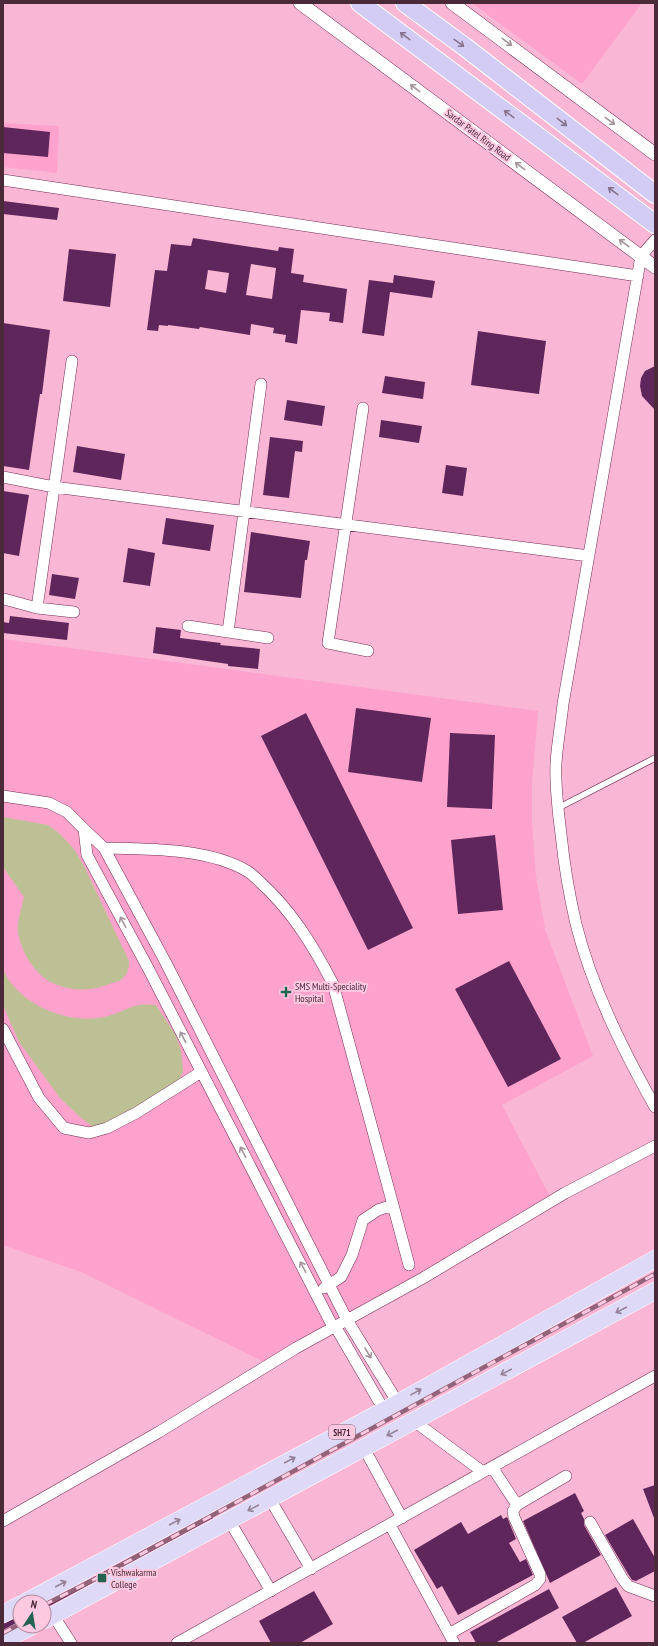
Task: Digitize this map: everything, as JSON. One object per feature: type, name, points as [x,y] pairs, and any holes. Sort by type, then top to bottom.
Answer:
[{"type":"highway","points":[[360,3],[655,224]]},
{"type":"highway","points":[[405,3],[465,47],[655,193]]},
{"type":"main road","name":"SH71","points":[[41,1594],[391,1406],[655,1259]]},
{"type":"main road","name":"SH71","points":[[52,1615],[414,1422],[655,1291]]},
{"type":"main road","points":[[3,1614],[12,1609]]},
{"type":"main road","points":[[3,1642],[18,1634]]},
{"type":"street","name":"Sardar Patel Ring Road","points":[[300,3],[655,267]]},
{"type":"street","points":[[452,3],[655,154]]},
{"type":"street","points":[[3,180],[638,276]]},
{"type":"street","points":[[655,240],[641,256],[563,704],[556,765],[558,808],[564,866],[576,924],[588,962],[608,1014],[638,1077],[655,1107]]},
{"type":"street","points":[[37,608],[72,362]]},
{"type":"street","points":[[228,632],[261,384]]},
{"type":"street","points":[[363,408],[328,643],[368,650]]},
{"type":"street","points":[[3,476],[54,487],[589,556]]},
{"type":"street","points":[[4,599],[37,608],[74,612]]},
{"type":"street","points":[[188,626],[268,638]]},
{"type":"street","points":[[3,796],[49,804],[67,812],[104,848],[167,966],[391,1406]]},
{"type":"street","points":[[84,829],[87,855],[151,974],[334,1327],[391,1406]]},
{"type":"street","points":[[104,848],[146,849],[192,854],[224,861],[248,872],[279,899],[317,952],[333,984],[409,1265]]},
{"type":"street","points":[[151,974],[167,966]]},
{"type":"street","points":[[3,1029],[39,1098],[64,1128],[89,1133],[107,1128],[136,1113],[201,1072]]},
{"type":"street","points":[[3,1521],[159,1432],[296,1348],[423,1278],[565,1193],[655,1146]]},
{"type":"street","points":[[316,1292],[342,1277],[352,1255],[363,1220],[378,1210],[393,1205]]},
{"type":"street","points":[[176,1643],[272,1591],[655,1376]]},
{"type":"street","points":[[414,1422],[487,1469],[517,1505]]},
{"type":"street","points":[[364,1448],[402,1518]]},
{"type":"street","points":[[390,1525],[452,1638],[535,1585],[540,1579],[540,1574],[514,1517],[513,1511],[517,1505],[566,1476]]},
{"type":"street","points":[[270,1498],[311,1569]]},
{"type":"street","points":[[229,1520],[272,1591]]},
{"type":"street","points":[[590,1522],[628,1586],[655,1596]]},
{"type":"street","points":[[52,1622],[71,1643]]},
{"type":"lane","points":[[558,808],[655,758]]},
{"type":"shaded area","points":[[472,3],[642,3],[582,84]]},
{"type":"shaded area","points":[[3,123],[59,126],[57,173],[3,167]]},
{"type":"shaded area","name":"SMS Multi-Speciality Hospital","points":[[3,639],[538,711],[532,784],[532,823],[536,876],[545,929],[593,1056],[502,1105],[555,1206],[268,1364],[81,1272],[3,1245]]},
{"type":"green space","points":[[3,817],[48,825],[59,833],[74,849],[85,868],[129,961],[127,972],[121,980],[98,988],[84,990],[62,987],[55,984],[35,969],[25,954],[19,939],[19,918],[24,897],[3,867]]},
{"type":"green space","points":[[3,969],[10,981],[32,1002],[60,1015],[90,1019],[112,1015],[134,1006],[147,1004],[156,1005],[175,1034],[181,1050],[183,1071],[180,1079],[169,1089],[133,1108],[120,1124],[93,1127],[60,1098],[19,1042],[3,1005]]},
{"type":"building","points":[[3,127],[50,132],[48,157],[3,153]]},
{"type":"building","points":[[3,201],[59,208],[57,220],[3,214]]},
{"type":"building","points":[[193,238],[278,251],[279,247],[294,249],[291,273],[304,275],[303,282],[347,289],[343,323],[329,321],[330,313],[301,310],[297,344],[285,342],[286,335],[273,333],[274,328],[251,324],[250,335],[200,327],[199,329],[168,325],[159,325],[158,331],[147,330],[155,270],[167,271],[171,244],[191,246]],"holes":[[[251,264],[276,268],[272,299],[246,295]],[[208,270],[229,273],[226,293],[205,289]]]},
{"type":"building","points":[[69,249],[116,254],[110,307],[63,301]]},
{"type":"building","points":[[394,275],[435,281],[432,298],[390,292],[384,336],[362,333],[369,280],[393,283]]},
{"type":"building","points":[[3,323],[50,330],[42,394],[40,394],[29,470],[3,466]]},
{"type":"building","points":[[478,331],[546,341],[539,394],[471,385]]},
{"type":"building","points":[[655,366],[655,410],[642,396],[640,386],[641,378],[645,371]]},
{"type":"building","points":[[385,376],[425,382],[423,399],[382,393]]},
{"type":"building","points":[[287,400],[325,406],[322,426],[284,420]]},
{"type":"building","points":[[381,420],[422,426],[419,443],[379,437]]},
{"type":"building","points":[[270,437],[303,441],[302,452],[295,451],[289,498],[263,495]]},
{"type":"building","points":[[77,446],[125,454],[121,480],[73,472]]},
{"type":"building","points":[[446,465],[467,468],[463,496],[442,493]]},
{"type":"building","points":[[3,491],[29,495],[19,556],[3,553]]},
{"type":"building","points":[[166,518],[214,525],[210,551],[162,544]]},
{"type":"building","points":[[251,532],[310,541],[307,560],[305,560],[301,598],[244,592]]},
{"type":"building","points":[[128,548],[155,553],[150,586],[123,582]]},
{"type":"building","points":[[52,574],[79,578],[75,599],[49,595]]},
{"type":"building","points":[[10,616],[69,623],[67,640],[3,633],[3,622],[9,623]]},
{"type":"building","points":[[156,627],[181,630],[180,638],[221,643],[220,645],[260,649],[258,669],[228,666],[228,664],[153,653]]},
{"type":"building","points":[[356,708],[431,718],[422,782],[348,772]]},
{"type":"building","points":[[306,713],[413,928],[368,950],[261,736]]},
{"type":"building","points":[[450,733],[495,735],[492,809],[447,807]]},
{"type":"building","points":[[495,835],[503,910],[458,914],[451,840]]},
{"type":"building","points":[[509,961],[561,1059],[508,1087],[455,989]]},
{"type":"building","points":[[655,1485],[655,1518],[654,1518],[643,1489]]},
{"type":"building","points":[[575,1493],[584,1511],[581,1513],[584,1519],[584,1525],[601,1555],[550,1583],[523,1521]]},
{"type":"building","points":[[211,1514],[213,1518],[52,1605],[52,1600]]},
{"type":"building","points":[[501,1515],[503,1519],[507,1517],[516,1539],[509,1543],[520,1562],[526,1559],[533,1575],[458,1615],[442,1586],[437,1589],[414,1550],[461,1522],[468,1534]]},
{"type":"building","points":[[633,1519],[655,1558],[655,1571],[636,1581],[632,1580],[605,1535]]},
{"type":"building","points":[[616,1587],[632,1616],[583,1643],[577,1643],[562,1617]]},
{"type":"building","points":[[549,1589],[559,1608],[495,1643],[476,1643],[470,1632]]},
{"type":"building","points":[[314,1591],[333,1624],[300,1643],[271,1643],[259,1621]]},
{"type":"building","points":[[12,1620],[12,1625],[3,1630],[3,1624]]},
{"type":"railway","points":[[52,1601],[101,1576],[655,1274]]},
{"type":"railway","points":[[3,1633],[12,1628]]},
{"type":"place","name":"SMS Multi-Speciality Hospital","points":[[286,992]]},
{"type":"place","name":"Vishwakarma College","points":[[102,1578]]}]
